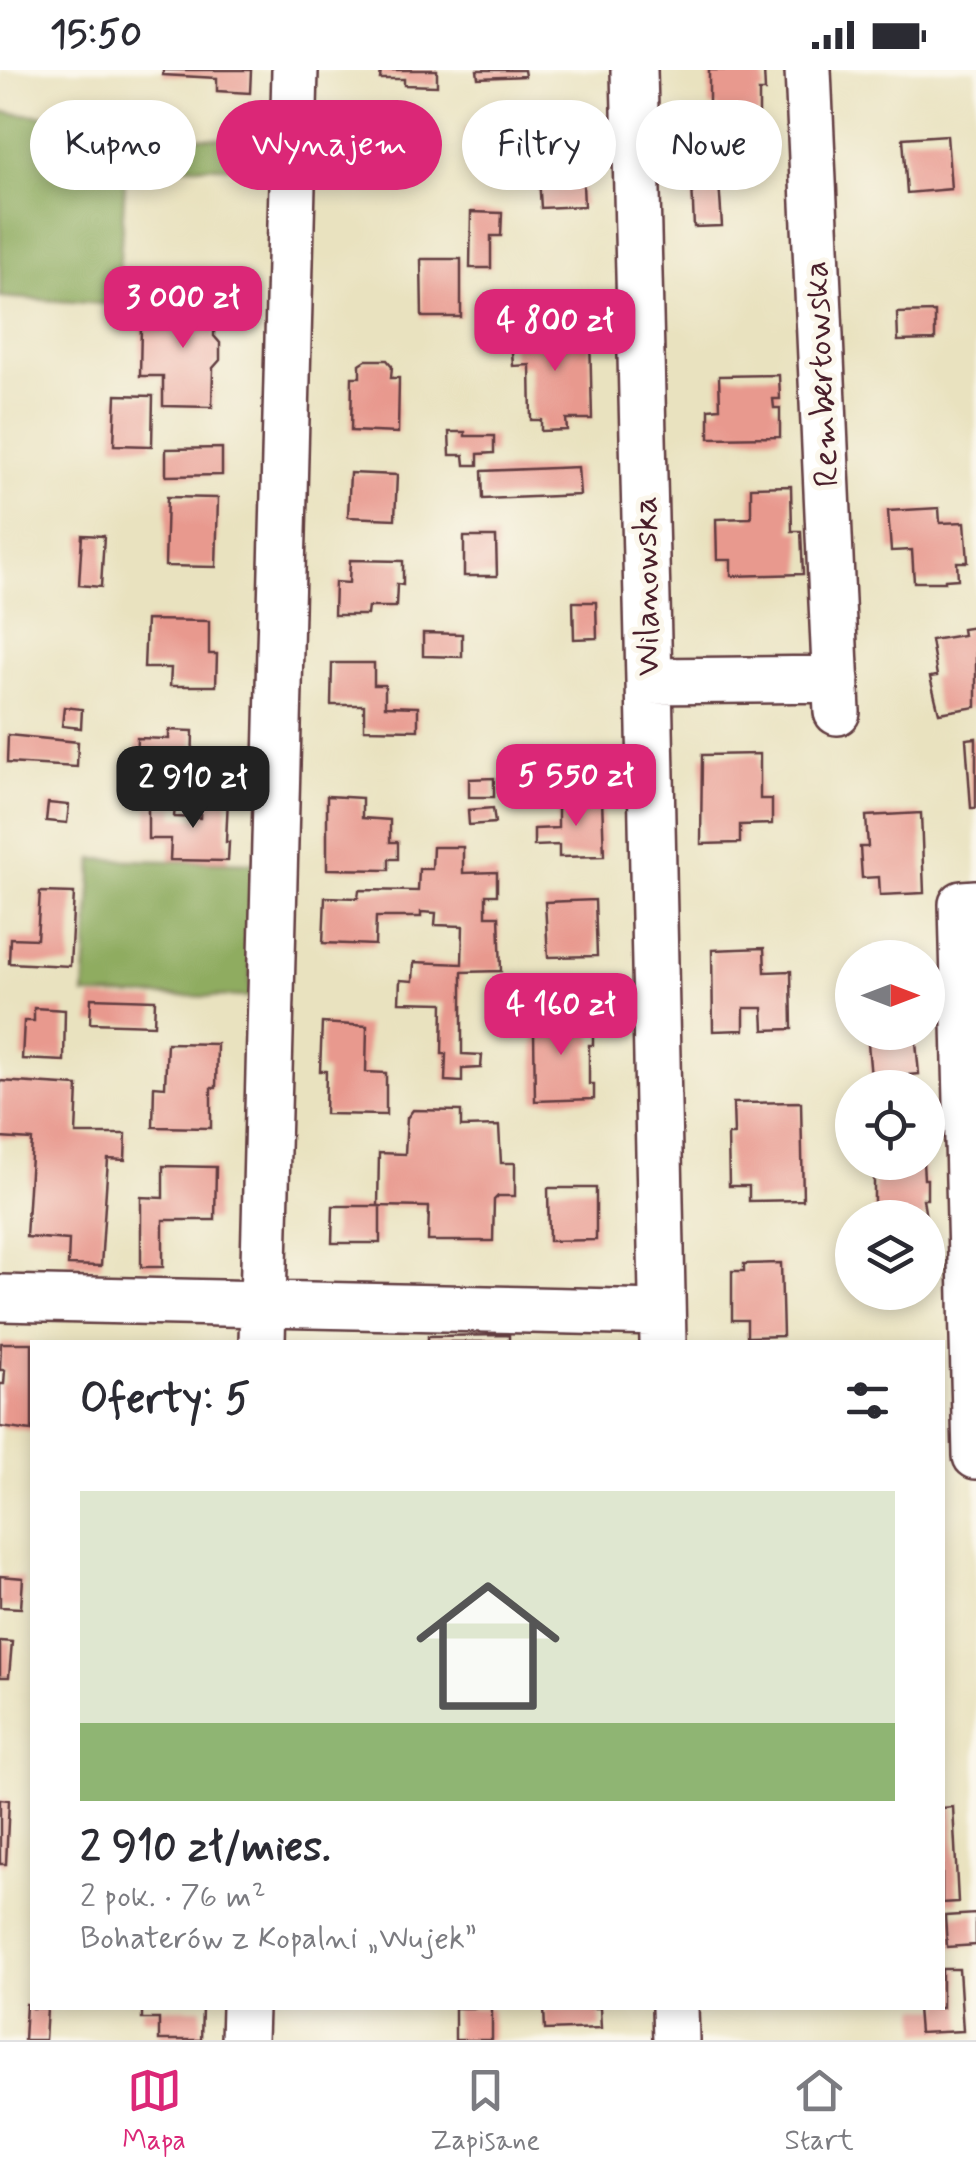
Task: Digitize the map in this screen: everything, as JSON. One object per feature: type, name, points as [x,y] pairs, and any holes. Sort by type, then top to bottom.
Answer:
[{"type":"street","points":[[262,1324],[294,70]]},
{"type":"street","name":"Wilanowska","points":[[634,70],[662,1328]]},
{"type":"street","name":"Rembertowska","points":[[649,681],[836,696],[808,70]]},
{"type":"street","points":[[976,903],[962,904],[976,1456]]},
{"type":"street","points":[[0,1298],[262,1324],[662,1328]]},
{"type":"street","points":[[244,2040],[245,2010]]},
{"type":"street","points":[[675,2010],[676,2040]]},
{"type":"green space","points":[[0,112],[30,115],[30,190],[124,190],[117,305],[0,297]]},
{"type":"green space","points":[[196,137],[216,138],[216,167],[196,166]]},
{"type":"green space","points":[[93,859],[253,863],[250,997],[84,995]]},
{"type":"building","points":[[163,70],[251,70],[250,93],[217,91],[217,78],[163,75]]},
{"type":"building","points":[[381,70],[437,70],[437,86],[404,85],[404,79],[380,79]]},
{"type":"building","points":[[477,70],[524,70],[525,76],[478,78]]},
{"type":"building","points":[[709,70],[764,70],[765,91],[759,91],[759,100],[709,100]]},
{"type":"building","points":[[947,135],[951,189],[907,193],[903,138]]},
{"type":"building","points":[[540,190],[583,190],[584,206],[541,208]]},
{"type":"building","points":[[692,190],[720,190],[722,226],[694,227]]},
{"type":"building","points":[[471,212],[502,213],[501,236],[491,236],[491,268],[470,268]]},
{"type":"building","points":[[421,259],[461,259],[461,317],[422,317]]},
{"type":"building","points":[[165,295],[215,296],[214,336],[220,343],[220,360],[213,368],[212,407],[163,406],[163,376],[140,376],[141,325],[164,326]]},
{"type":"building","points":[[935,312],[935,340],[898,341],[897,313]]},
{"type":"building","points":[[523,318],[545,318],[545,336],[590,335],[592,419],[566,419],[567,430],[541,431],[541,420],[531,420],[530,365],[513,366],[511,338],[524,337]]},
{"type":"building","points":[[366,360],[387,360],[392,366],[391,378],[399,378],[398,433],[351,431],[352,377],[360,377],[360,364]]},
{"type":"building","points":[[779,375],[780,399],[773,399],[774,408],[780,408],[780,437],[709,438],[709,409],[720,408],[719,376]]},
{"type":"building","points":[[116,395],[153,396],[152,446],[114,445]]},
{"type":"building","points":[[449,432],[494,436],[494,453],[478,454],[478,465],[465,465],[464,455],[450,455]]},
{"type":"building","points":[[222,448],[222,475],[166,476],[166,449]]},
{"type":"building","points":[[578,467],[580,495],[483,499],[482,471]]},
{"type":"building","points":[[350,473],[397,475],[395,519],[348,517]]},
{"type":"building","points":[[791,486],[792,531],[801,531],[803,574],[731,576],[731,560],[717,560],[716,519],[751,518],[751,487]]},
{"type":"building","points":[[167,497],[218,498],[216,567],[165,566]]},
{"type":"building","points":[[939,508],[940,523],[965,522],[968,562],[957,562],[958,579],[914,582],[912,550],[891,551],[888,511]]},
{"type":"building","points":[[82,535],[104,536],[101,587],[79,585]]},
{"type":"building","points":[[464,537],[496,537],[497,576],[464,576]]},
{"type":"building","points":[[350,560],[403,561],[403,585],[397,584],[396,607],[368,607],[367,615],[334,615],[335,582],[349,583]]},
{"type":"building","points":[[573,602],[596,602],[597,638],[574,639]]},
{"type":"building","points":[[146,620],[209,621],[209,654],[217,654],[216,686],[170,686],[171,668],[144,668]]},
{"type":"building","points":[[976,627],[976,707],[939,713],[930,677],[937,676],[931,640],[963,635],[962,629]]},
{"type":"building","points":[[423,633],[462,634],[462,657],[423,656]]},
{"type":"building","points":[[332,663],[374,663],[374,685],[385,685],[385,706],[418,707],[418,730],[364,729],[364,705],[331,705]]},
{"type":"building","points":[[64,707],[82,709],[81,728],[62,726]]},
{"type":"building","points":[[169,730],[193,731],[192,773],[168,772],[168,761],[136,760],[137,738],[169,739]]},
{"type":"building","points":[[8,735],[78,742],[77,767],[7,763]]},
{"type":"building","points":[[976,738],[976,808],[971,808],[966,739]]},
{"type":"building","points":[[760,754],[760,799],[772,799],[772,824],[740,825],[740,843],[701,844],[702,755]]},
{"type":"building","points":[[494,778],[494,797],[469,797],[469,779]]},
{"type":"building","points":[[327,796],[362,798],[362,818],[390,820],[390,842],[398,842],[398,859],[389,859],[389,870],[327,869]]},
{"type":"building","points":[[201,797],[228,798],[228,861],[170,860],[171,839],[148,839],[148,806],[175,807],[174,817],[200,818]]},
{"type":"building","points":[[602,799],[604,856],[559,857],[559,845],[534,846],[534,829],[558,828],[558,800]]},
{"type":"building","points":[[48,803],[69,805],[67,823],[46,821]]},
{"type":"building","points":[[493,808],[495,823],[469,825],[468,810]]},
{"type":"building","points":[[921,813],[924,893],[880,895],[879,877],[862,878],[860,847],[868,847],[866,816]]},
{"type":"building","points":[[433,847],[463,847],[463,873],[497,872],[497,895],[486,895],[486,916],[499,916],[501,971],[462,972],[462,1054],[482,1055],[481,1068],[462,1069],[462,1082],[445,1081],[443,1003],[399,1002],[400,980],[413,981],[414,962],[462,964],[463,926],[435,925],[436,913],[376,917],[375,945],[323,943],[325,897],[358,898],[359,890],[418,891],[419,869],[432,869]]},
{"type":"building","points":[[40,892],[74,893],[70,966],[9,963],[10,938],[37,939]]},
{"type":"building","points":[[595,900],[597,956],[548,957],[545,902]]},
{"type":"building","points":[[764,948],[765,972],[791,971],[792,1029],[764,1030],[763,1008],[744,1008],[744,1030],[713,1031],[712,950]]},
{"type":"building","points":[[91,998],[155,1000],[154,1025],[90,1023]]},
{"type":"building","points":[[34,1008],[65,1010],[64,1061],[22,1059],[24,1021],[34,1021]]},
{"type":"building","points":[[536,1009],[571,1009],[571,1032],[593,1031],[589,1084],[594,1084],[594,1099],[535,1101]]},
{"type":"building","points":[[322,1023],[367,1026],[366,1072],[386,1073],[386,1115],[325,1114],[326,1071],[320,1071]]},
{"type":"building","points":[[167,1043],[217,1044],[211,1128],[153,1127],[154,1086],[165,1087]]},
{"type":"building","points":[[869,1050],[917,1050],[919,1070],[870,1070]]},
{"type":"building","points":[[0,1081],[78,1086],[76,1134],[126,1134],[125,1160],[108,1159],[101,1266],[68,1265],[69,1240],[26,1237],[32,1140],[0,1138]]},
{"type":"building","points":[[801,1102],[803,1200],[749,1201],[749,1186],[729,1186],[728,1135],[734,1135],[733,1103]]},
{"type":"building","points":[[413,1110],[461,1111],[461,1127],[499,1126],[501,1163],[515,1163],[515,1196],[498,1196],[494,1200],[493,1241],[428,1241],[429,1207],[378,1206],[379,1153],[405,1154],[407,1118]]},
{"type":"building","points":[[163,1166],[216,1167],[215,1220],[163,1220],[163,1267],[141,1267],[141,1197],[163,1198]]},
{"type":"building","points":[[874,1180],[927,1180],[927,1199],[874,1200]]},
{"type":"building","points":[[548,1188],[596,1188],[596,1240],[549,1241]]},
{"type":"building","points":[[333,1206],[380,1206],[380,1243],[332,1243]]},
{"type":"building","points":[[781,1263],[783,1336],[747,1337],[747,1320],[732,1320],[732,1271],[744,1271],[744,1264]]},
{"type":"building","points":[[509,1335],[509,1340],[428,1340],[428,1336]]},
{"type":"building","points":[[1,1343],[30,1343],[30,1431],[0,1427],[0,1384],[4,1384],[5,1370],[0,1370]]},
{"type":"building","points":[[0,1576],[23,1578],[21,1608],[0,1607]]},
{"type":"building","points":[[0,1641],[12,1642],[9,1677],[0,1677]]},
{"type":"building","points":[[0,1799],[9,1800],[6,1864],[0,1864]]},
{"type":"building","points":[[953,1807],[958,1902],[945,1903],[945,1808]]},
{"type":"building","points":[[976,1914],[976,1945],[947,1947],[945,1916]]},
{"type":"building","points":[[945,1969],[959,1969],[963,2031],[919,2033],[917,2010],[945,2010]]},
{"type":"building","points":[[26,2004],[30,2010],[47,2010],[45,2040],[24,2040]]},
{"type":"building","points":[[142,2010],[202,2010],[201,2040],[159,2040],[159,2019],[142,2019]]},
{"type":"building","points":[[455,2010],[492,2010],[492,2040],[455,2040]]},
{"type":"building","points":[[544,2010],[600,2010],[601,2028],[545,2030]]}]
